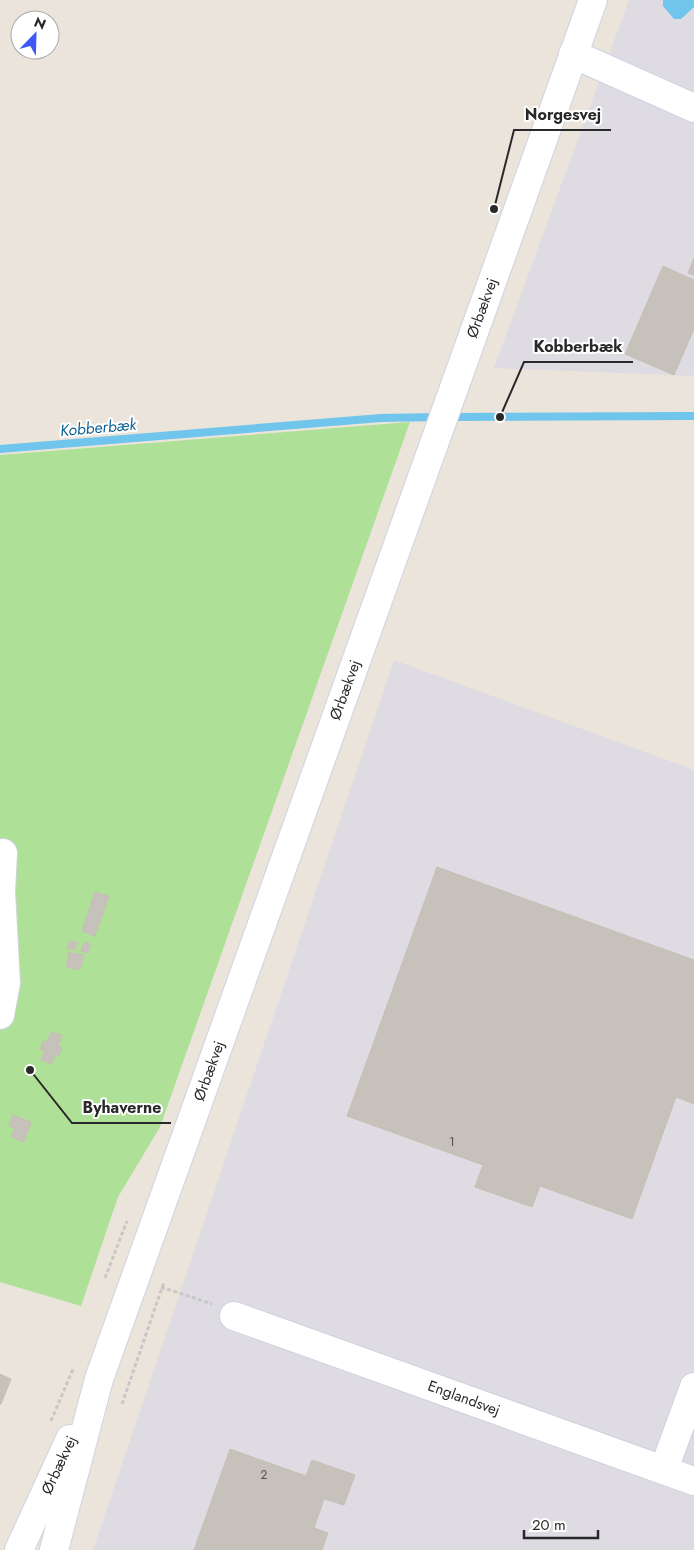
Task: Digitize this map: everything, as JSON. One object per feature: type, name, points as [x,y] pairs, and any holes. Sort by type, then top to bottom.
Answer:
[{"type":"street","name":"Ørbækvej","points":[[54,1550],[99,1379],[134,1278],[592,0]]},
{"type":"street","points":[[573,54],[694,108]]},
{"type":"street","points":[[0,1015],[6,983],[1,890],[2,853]]},
{"type":"street","name":"Englandsvej","points":[[234,1316],[694,1481]]},
{"type":"street","name":"Ørbækvej","points":[[19,1550],[99,1379]]},
{"type":"street","points":[[664,1469],[694,1387]]},
{"type":"path","points":[[108,1270],[223,1308],[234,1316]]},
{"type":"shaded area","points":[[629,0],[694,0],[694,376],[494,368]]},
{"type":"shaded area","points":[[394,660],[694,770],[694,1550],[93,1550]]},
{"type":"green space","points":[[410,422],[160,1127],[118,1197],[81,1306],[0,1282],[0,455]]},
{"type":"water","points":[[663,0],[694,0],[694,7],[681,19],[674,19],[663,6]]},
{"type":"building","points":[[694,258],[694,275],[688,273]]},
{"type":"building","points":[[663,266],[694,280],[694,329],[674,375],[625,354]]},
{"type":"building","points":[[437,867],[694,960],[694,1104],[676,1097],[632,1219],[540,1186],[532,1207],[475,1187],[483,1165],[347,1116]]},
{"type":"building","points":[[95,892],[109,896],[95,936],[82,931]]},
{"type":"building","points":[[69,941],[77,942],[75,950],[67,949]]},
{"type":"building","points":[[84,942],[91,944],[88,953],[81,951]]},
{"type":"building","points":[[69,952],[84,955],[80,970],[66,967]]},
{"type":"building","points":[[51,1032],[62,1035],[58,1046],[62,1047],[59,1056],[56,1054],[52,1064],[41,1060],[45,1051],[40,1050],[43,1041],[47,1042]]},
{"type":"building","points":[[13,1115],[31,1122],[24,1142],[11,1137],[15,1128],[9,1126]]},
{"type":"building","points":[[0,1374],[11,1379],[1,1404],[0,1404]]},
{"type":"building","points":[[230,1449],[306,1476],[312,1460],[355,1475],[344,1505],[324,1499],[314,1528],[328,1533],[322,1550],[194,1550]]},
{"type":"waterway","name":"Kobberbæk","points":[[449,417],[694,416]]},
{"type":"waterway","name":"Kobberbæk","points":[[0,449],[381,418],[437,417]]},
{"type":"place","name":"Norgesvej","points":[[494,209]]},
{"type":"place","name":"Kobberbæk","points":[[500,417]]},
{"type":"place","name":"Byhaverne","points":[[30,1070]]}]
